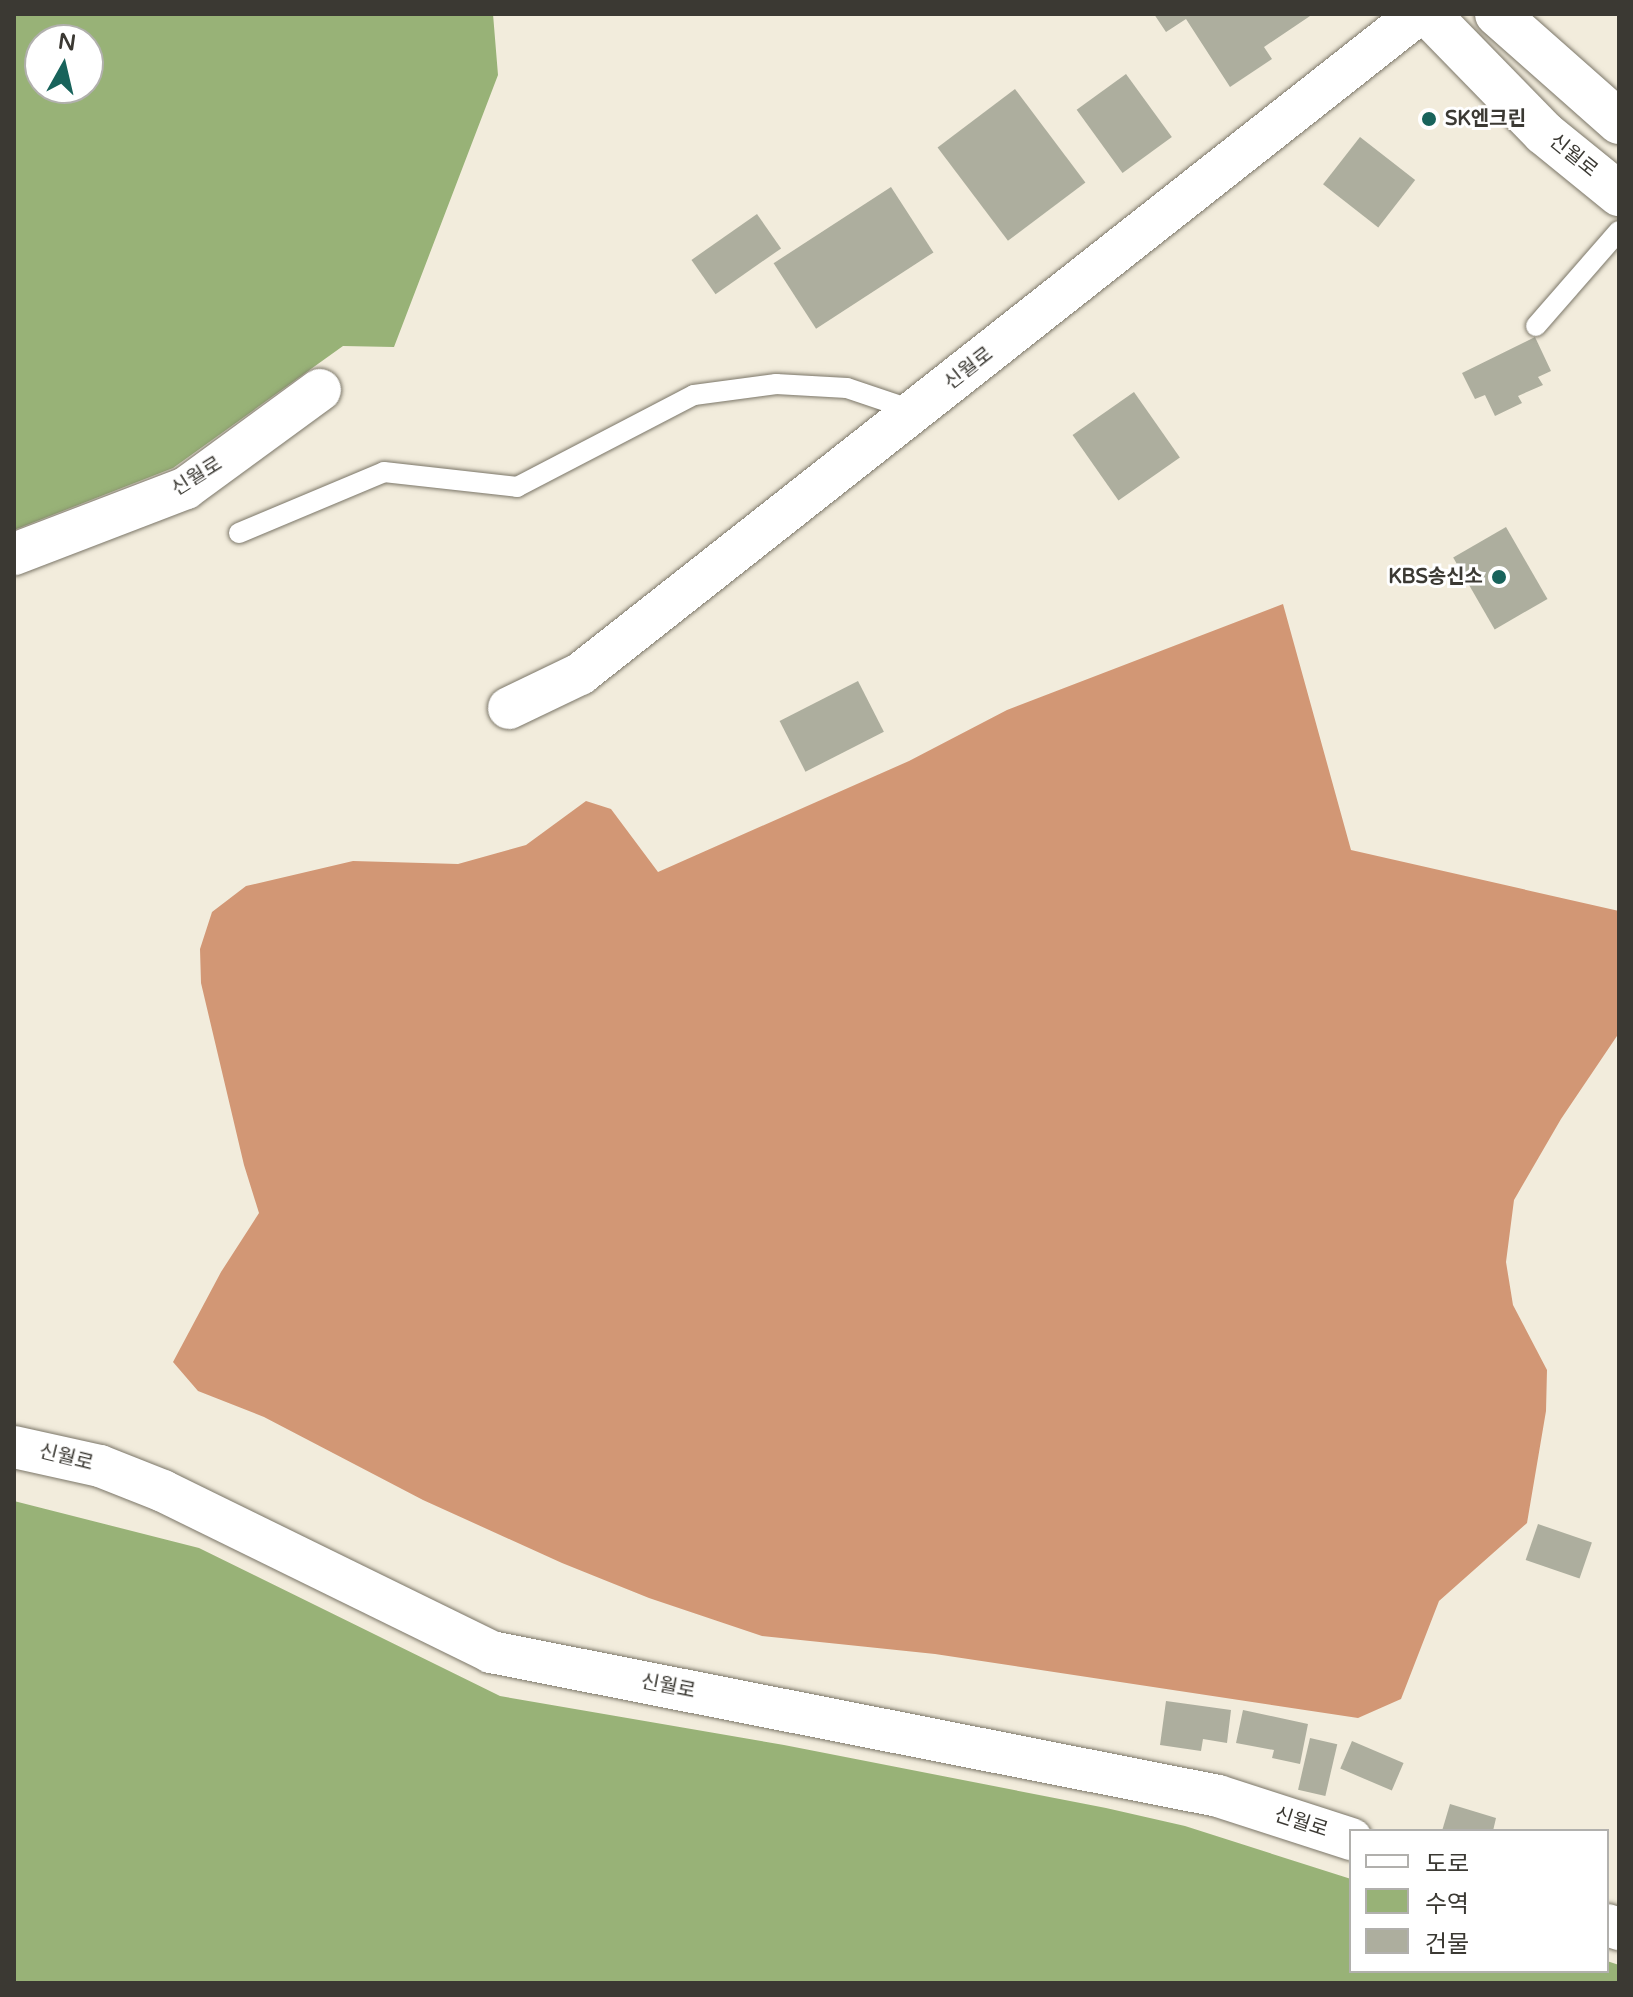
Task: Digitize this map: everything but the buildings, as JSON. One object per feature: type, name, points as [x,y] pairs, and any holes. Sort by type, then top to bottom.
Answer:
[{"type":"street","name":"신월로","points":[[509,708],[580,674],[1418,14]]},
{"type":"street","name":"신월로","points":[[1428,14],[1544,133],[1619,194]]},
{"type":"street","points":[[1497,14],[1619,122]]},
{"type":"street","name":"신월로","points":[[14,554],[186,488],[320,390]]},
{"type":"street","name":"신월로","points":[[14,1447],[100,1466],[163,1491],[491,1652],[1218,1796],[1349,1838]]},
{"type":"lane","points":[[1536,326],[1619,231]]},
{"type":"lane","points":[[239,533],[384,472],[517,487],[694,395],[776,384],[847,388],[915,411]]},
{"type":"shaded area","points":[[1283,604],[1351,850],[1619,911],[1619,1033],[1561,1119],[1514,1200],[1506,1262],[1513,1305],[1547,1370],[1546,1411],[1527,1523],[1439,1601],[1401,1699],[1358,1718],[935,1654],[762,1636],[649,1598],[562,1563],[423,1500],[264,1417],[198,1391],[173,1362],[221,1272],[259,1213],[244,1165],[201,983],[200,949],[212,912],[246,886],[353,861],[458,864],[526,845],[586,801],[611,809],[658,872],[909,761],[1007,710]]},
{"type":"water","points":[[14,14],[493,14],[498,75],[394,347],[343,346],[173,468],[14,530]]},
{"type":"water","points":[[14,1501],[199,1548],[500,1696],[784,1745],[1106,1808],[1185,1826],[1349,1878],[1349,1973],[1609,1973],[1609,1962],[1619,1965],[1619,1983],[14,1983]]},
{"type":"place","name":"SK엔크린","points":[[1429,119]]},
{"type":"place","name":"KBS송신소","points":[[1499,577]]}]
